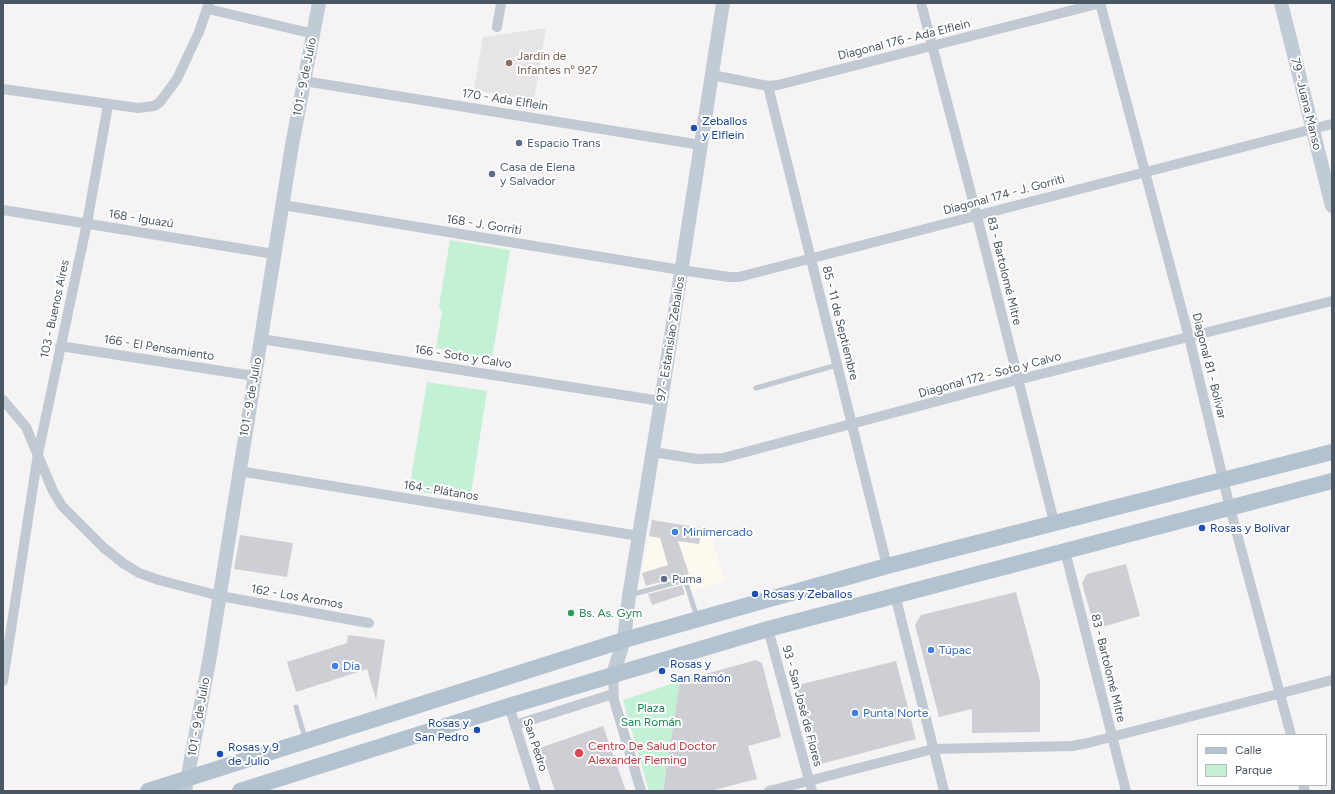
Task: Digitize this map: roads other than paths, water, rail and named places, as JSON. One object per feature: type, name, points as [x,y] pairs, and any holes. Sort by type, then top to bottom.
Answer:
[{"type":"main road","points":[[148,791],[186,785],[306,741],[624,640],[887,566],[1332,452]]},
{"type":"main road","points":[[240,791],[613,674],[768,629],[1332,481]]},
{"type":"street","name":"101 - 9 de Julio","points":[[186,785],[213,656],[238,471],[274,254],[319,3]]},
{"type":"street","points":[[498,27],[501,3]]},
{"type":"street","name":"97 - Estanislao Zeballos","points":[[613,674],[624,640],[629,596],[723,3]]},
{"type":"street","name":"83 - Bartolomé Mitre","points":[[921,3],[977,216],[1017,380],[1054,522]]},
{"type":"street","name":"Diagonal 176 - Ada Elflein","points":[[712,75],[768,86],[778,85],[1101,3]]},
{"type":"street","name":"Diagonal 81 - Bolivar","points":[[1101,3],[1189,337],[1230,508],[1291,734]]},
{"type":"street","name":"79 - Juana Manso","points":[[1281,3],[1332,206]]},
{"type":"street","points":[[3,89],[108,105],[138,108],[154,106],[160,102],[177,79],[199,32],[208,6],[314,34]]},
{"type":"street","name":"170 - Ada Elflein","points":[[304,81],[701,145]]},
{"type":"street","name":"85 - 11 de Septiembre","points":[[768,86],[887,566]]},
{"type":"street","name":"103 - Buenos Aires","points":[[3,681],[38,454],[87,224],[108,105]]},
{"type":"street","name":"Diagonal 174 - J. Gorriti","points":[[681,270],[739,277],[1332,124]]},
{"type":"street","name":"168 - J. Gorriti","points":[[283,205],[681,270]]},
{"type":"street","name":"168 - Iguazú","points":[[3,210],[274,254]]},
{"type":"street","name":"Diagonal 172 - Soto y Calvo","points":[[653,452],[697,459],[723,458],[1017,380],[1332,301]]},
{"type":"street","name":"166 - Soto y Calvo","points":[[261,339],[661,401]]},
{"type":"street","name":"166 - El Pensamiento","points":[[60,346],[254,376]]},
{"type":"street","name":"162 - Los Aromos","points":[[3,400],[26,427],[53,491],[62,506],[104,548],[140,573],[159,580],[220,596],[369,623]]},
{"type":"street","name":"164 - Plátanos","points":[[238,471],[639,536]]},
{"type":"street","name":"83 - Bartolomé Mitre","points":[[1065,551],[1126,791]]},
{"type":"street","points":[[895,595],[944,791]]},
{"type":"street","points":[[3,616],[14,613]]},
{"type":"street","name":"93 - San José de Flores","points":[[768,629],[812,791]]},
{"type":"street","points":[[613,674],[613,694],[641,791]]},
{"type":"street","points":[[769,791],[933,749],[1072,746],[1112,738],[1332,680]]},
{"type":"street","points":[[514,725],[613,694]]},
{"type":"street","name":"San Pedro","points":[[509,706],[536,791]]},
{"type":"lane","points":[[756,388],[838,365]]},
{"type":"lane","points":[[629,596],[685,580],[698,619]]},
{"type":"lane","points":[[296,707],[306,741]]},
{"type":"place","name":"Jardín de Infantes nº 927","points":[[509,63]]},
{"type":"place","name":"Zeballos y Elflein","points":[[694,128]]},
{"type":"place","name":"Espacio Trans","points":[[519,143]]},
{"type":"place","name":"Casa de Elena y Salvador","points":[[492,174]]},
{"type":"place","name":"Rosas y Bolívar","points":[[1202,528]]},
{"type":"place","name":"Minimercado","points":[[675,532]]},
{"type":"place","name":"Puma","points":[[664,579]]},
{"type":"place","name":"Rosas y Zeballos","points":[[755,594]]},
{"type":"place","name":"Bs. As. Gym","points":[[571,613]]},
{"type":"place","name":"Túpac","points":[[931,650]]},
{"type":"place","name":"Dia","points":[[335,666]]},
{"type":"place","name":"Rosas y San Ramón","points":[[662,671]]},
{"type":"place","name":"Punta Norte","points":[[855,713]]},
{"type":"place","name":"Rosas y San Pedro","points":[[477,730]]},
{"type":"place","name":"Centro De Salud Doctor Alexander Fleming","points":[[579,753]]},
{"type":"place","name":"Rosas y 9 de Julio","points":[[220,754]]},
{"type":"park label","name":"Plaza San Román","points":[[651,715]]}]
